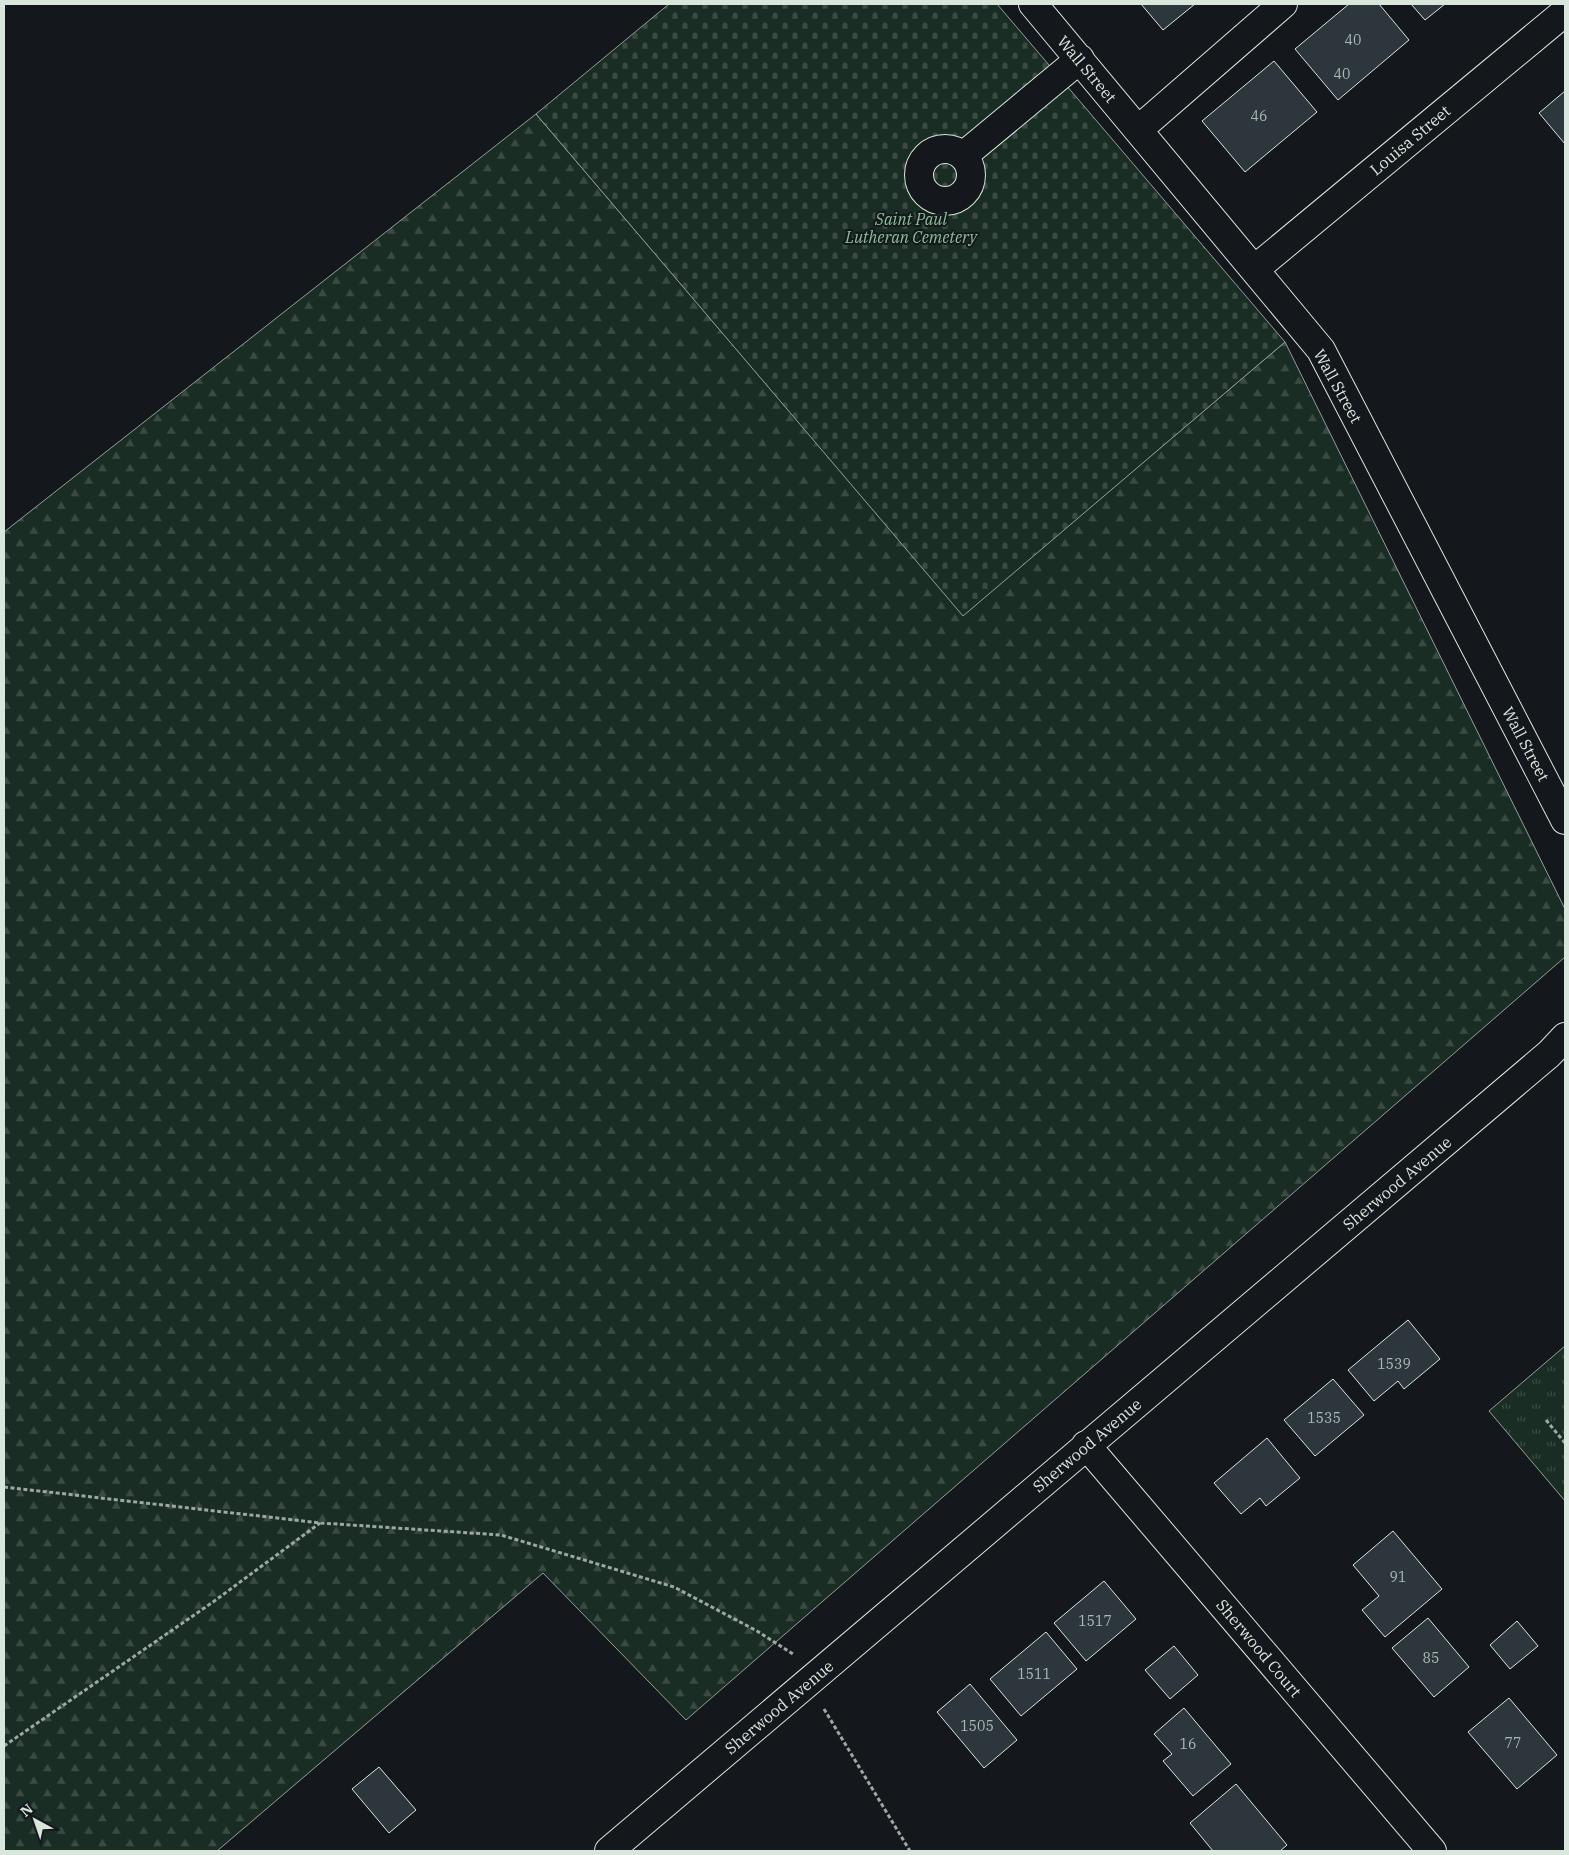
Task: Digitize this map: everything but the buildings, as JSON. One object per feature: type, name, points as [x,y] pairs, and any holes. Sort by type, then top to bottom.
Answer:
[{"type":"street","name":"Wall Street","points":[[1032,4],[1080,59],[1321,350],[1565,820]]},
{"type":"street","points":[[1138,130],[1283,4]]},
{"type":"street","name":"Louisa Street","points":[[1255,269],[1560,10]]},
{"type":"street","points":[[963,156],[1080,59]]},
{"type":"street","name":"Sherwood Avenue","points":[[609,1851],[1086,1445],[1550,1054],[1565,1038]]},
{"type":"street","name":"Sherwood Court","points":[[1086,1445],[1432,1851]]},
{"type":"path","points":[[1546,1420],[1565,1443]]},
{"type":"path","points":[[4,1487],[321,1523],[501,1535],[674,1587],[757,1631],[814,1678],[835,1725],[910,1851]]},
{"type":"path","points":[[4,1746],[213,1602],[321,1523]]},
{"type":"green space","name":"Saint Paul Lutheran Cemetery","points":[[669,4],[997,4],[1285,342],[963,616],[536,114]]},
{"type":"green space","points":[[536,114],[963,615],[1285,342],[1565,909],[1565,957],[686,1720],[543,1573],[217,1851],[4,1851],[4,532]]},
{"type":"green space","points":[[1565,1346],[1565,1501],[1489,1411]]}]
